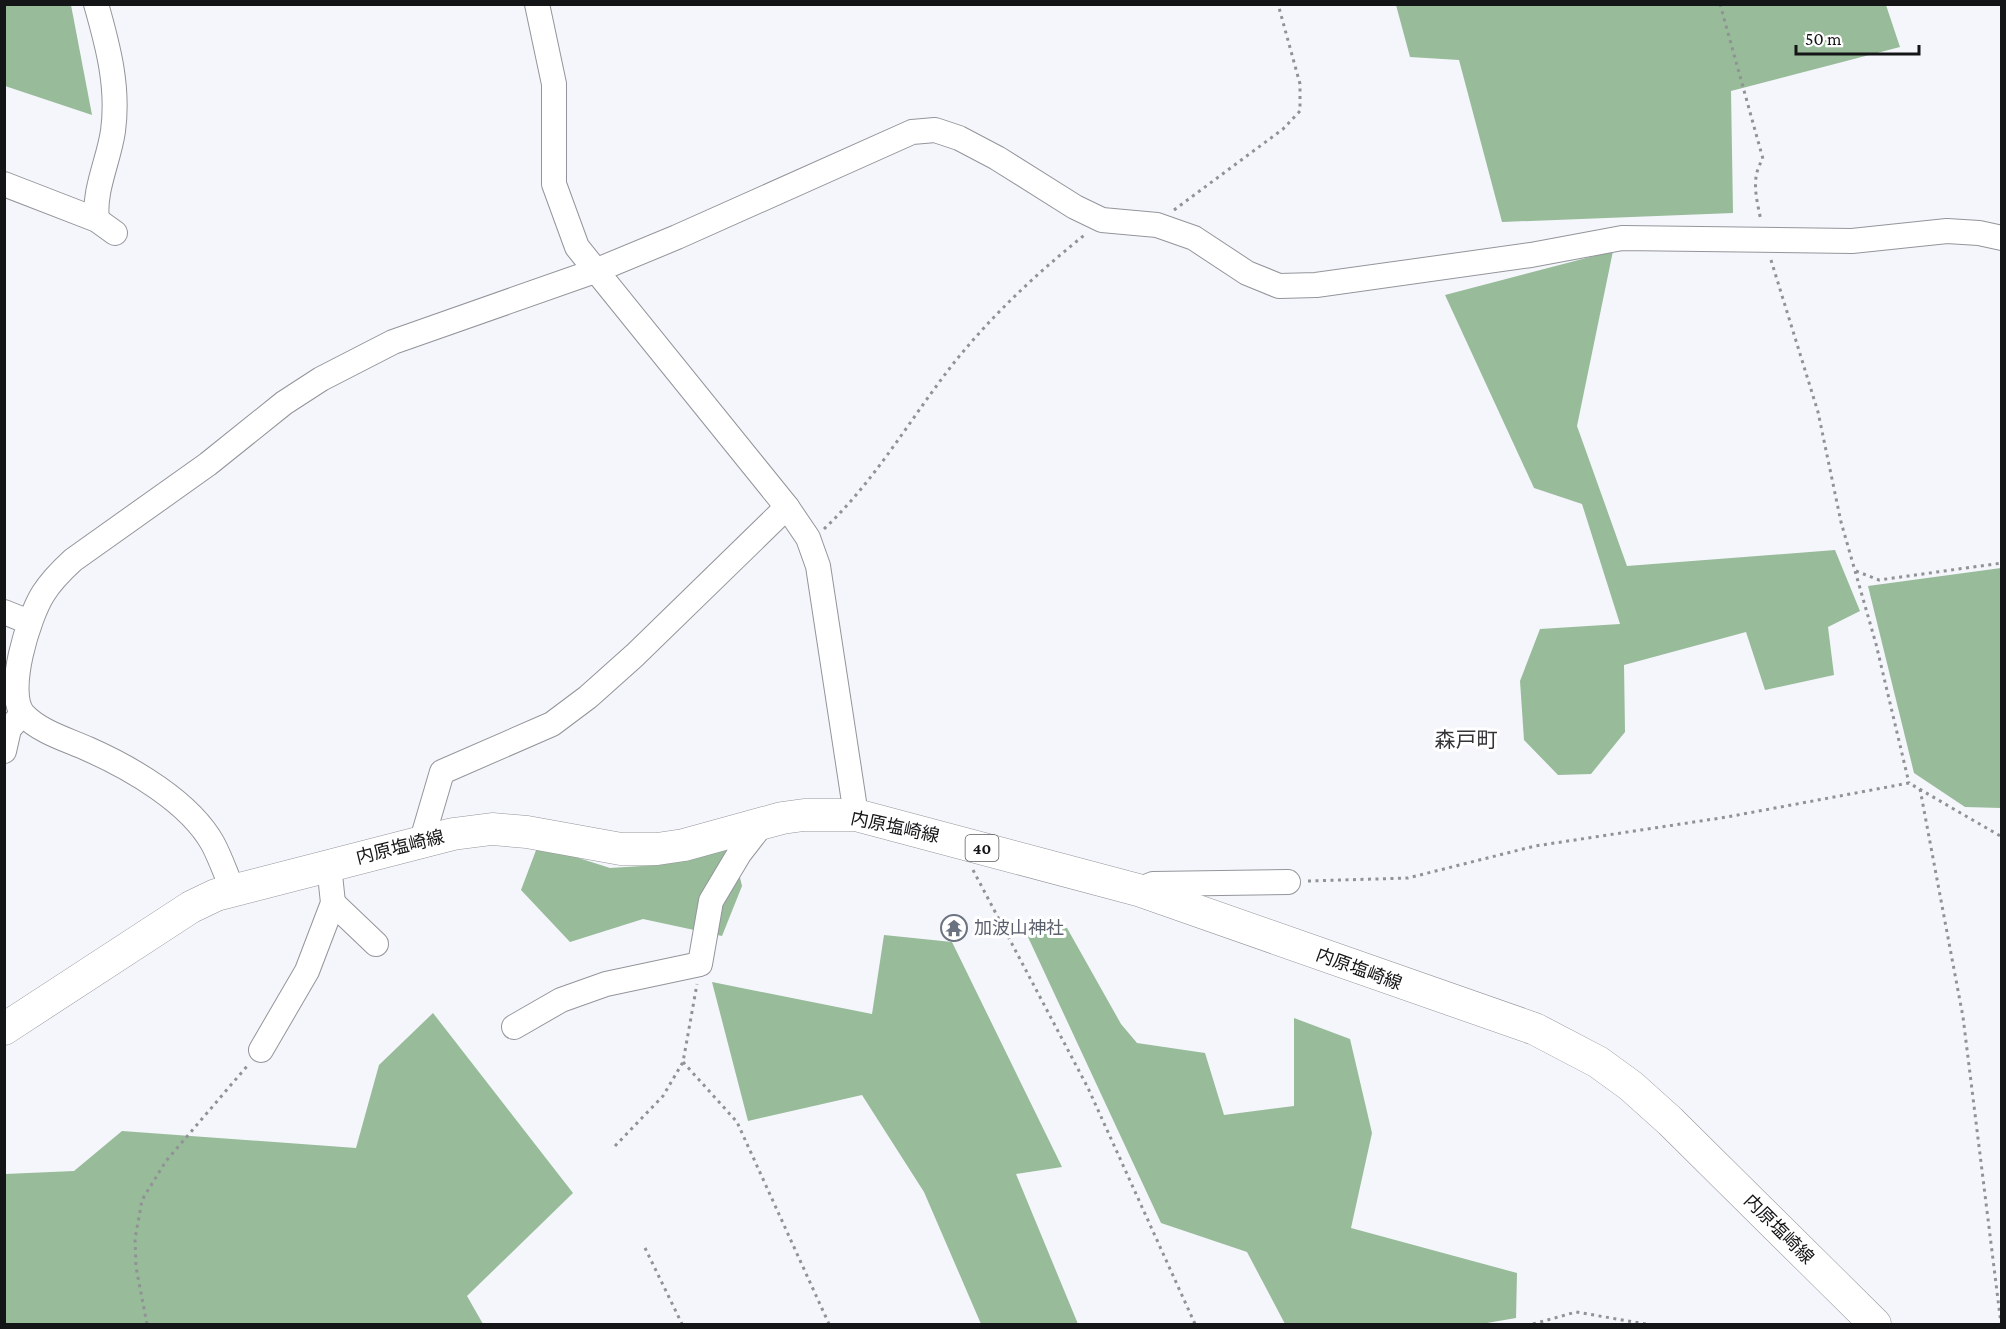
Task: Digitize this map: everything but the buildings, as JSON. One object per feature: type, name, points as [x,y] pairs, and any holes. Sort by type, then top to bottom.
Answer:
[{"type":"main road","name":"内原塩崎線","points":[[4,1029],[191,907],[233,890],[422,840],[492,829],[527,832],[621,849],[657,849],[684,845],[763,823],[804,815],[856,816],[1138,890],[1535,1029],[1599,1062],[1670,1121],[1875,1324]]},
{"type":"street","points":[[4,184],[106,227],[95,207],[113,132],[115,112],[109,46],[96,4]]},
{"type":"street","points":[[537,4],[554,84],[554,184],[578,247],[787,507],[808,538],[818,566],[856,816]]},
{"type":"street","points":[[233,890],[212,843],[195,820],[172,800],[117,762],[36,725],[22,714],[16,697],[20,663],[29,622],[54,578],[73,560],[208,464],[284,403],[321,379],[393,342],[595,271],[912,132],[935,130],[959,138],[997,158],[1075,207],[1102,220],[1157,225],[1194,238],[1247,273],[1279,286],[1316,285],[1531,255],[1584,243],[1622,238],[1852,241],[1947,231],[1979,233],[2001,238]]},
{"type":"street","points":[[422,840],[442,772],[552,724],[588,697],[635,655],[787,507]]},
{"type":"street","points":[[4,612],[29,622]]},
{"type":"street","points":[[4,751],[9,729],[22,714]]},
{"type":"street","points":[[514,1027],[561,1000],[606,984],[700,964],[711,901],[739,854],[763,823]]},
{"type":"street","points":[[261,1050],[307,971],[333,903],[329,865]]},
{"type":"street","points":[[1138,890],[1153,884],[1288,882]]},
{"type":"street","points":[[333,903],[376,944]]},
{"type":"path","points":[[1157,225],[1283,129],[1300,111],[1299,84],[1278,4]]},
{"type":"path","points":[[1720,4],[1763,159],[1758,167],[1755,180],[1764,239],[1818,412],[1841,522],[1876,644],[1909,783]]},
{"type":"path","points":[[808,538],[825,529],[878,470],[912,418],[986,325],[1051,262],[1102,220]]},
{"type":"path","points":[[1855,570],[1879,580],[2001,563]]},
{"type":"path","points":[[1288,882],[1408,878],[1535,846],[1727,817],[1909,783],[2001,837]]},
{"type":"path","points":[[1920,789],[1963,1017],[2001,1324]]},
{"type":"path","points":[[958,841],[1088,1088],[1195,1324]]},
{"type":"path","points":[[615,1146],[663,1096],[683,1062],[700,964]]},
{"type":"path","points":[[147,1324],[136,1267],[135,1239],[142,1200],[166,1161],[261,1050]]},
{"type":"path","points":[[683,1062],[721,1101],[737,1122],[829,1324]]},
{"type":"path","points":[[645,1248],[682,1324]]},
{"type":"path","points":[[1533,1324],[1576,1312],[1646,1324]]},
{"type":"green space","points":[[5,4],[71,5],[92,115],[5,86]]},
{"type":"green space","points":[[1396,5],[1886,5],[1900,47],[1731,91],[1733,213],[1502,222],[1459,60],[1410,57]]},
{"type":"green space","points":[[1613,251],[1577,426],[1627,566],[1835,550],[1860,611],[1828,627],[1834,675],[1765,690],[1746,632],[1624,665],[1625,732],[1591,774],[1558,775],[1524,740],[1520,681],[1540,629],[1620,624],[1582,504],[1534,488],[1445,295]]},
{"type":"green space","points":[[2001,568],[2001,808],[1965,807],[1914,773],[1868,586]]},
{"type":"green space","points":[[538,845],[610,868],[659,865],[733,848],[742,886],[722,936],[643,919],[570,942],[521,890]]},
{"type":"green space","points":[[1021,922],[1067,928],[1121,1024],[1137,1043],[1205,1053],[1224,1115],[1294,1106],[1294,1018],[1350,1039],[1372,1133],[1351,1228],[1517,1273],[1516,1318],[1481,1324],[1285,1324],[1247,1252],[1161,1223]]},
{"type":"green space","points":[[884,935],[952,942],[1062,1167],[1016,1174],[1078,1324],[981,1324],[924,1192],[862,1095],[748,1121],[712,982],[872,1014]]},
{"type":"green space","points":[[433,1013],[573,1193],[467,1296],[483,1324],[5,1324],[5,1174],[74,1171],[122,1131],[356,1148],[379,1065]]},
{"type":"place","name":"加波山神社","points":[[954,928]]},
{"type":"district","name":"森戸町","points":[[1466,740]]}]
